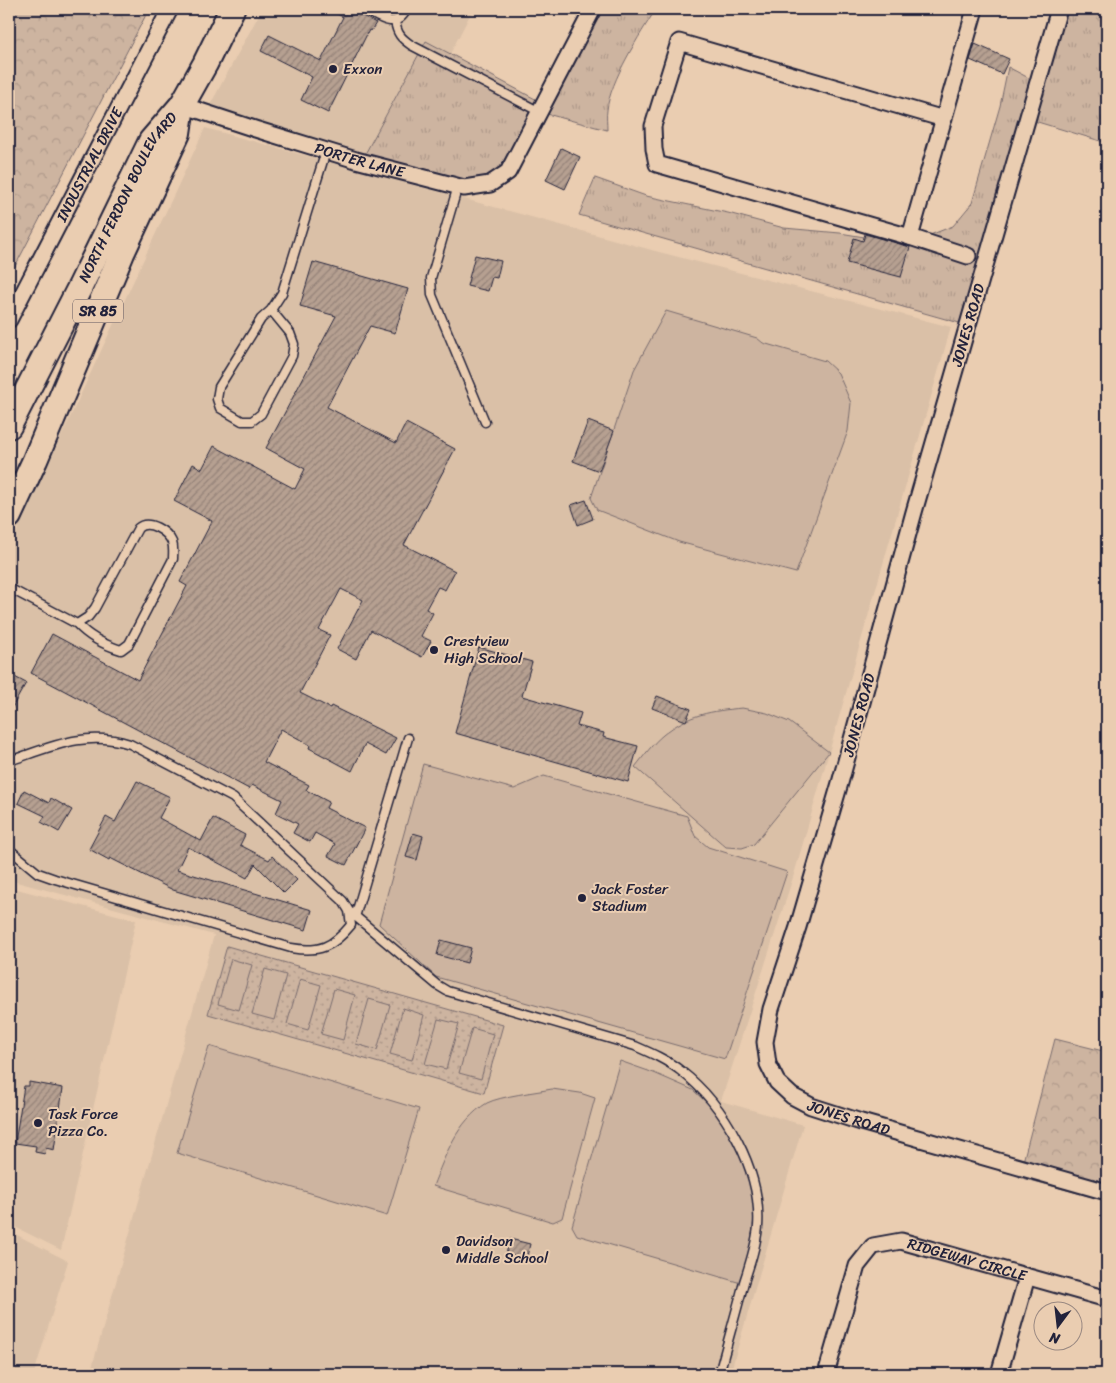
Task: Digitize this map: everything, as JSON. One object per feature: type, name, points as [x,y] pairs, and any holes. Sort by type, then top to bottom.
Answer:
[{"type":"main road","name":"NORTH FERDON BOULEVARD","points":[[9,426],[151,141],[182,105],[232,9]]},
{"type":"main road","name":"NORTH FERDON BOULEVARD","points":[[9,516],[35,460],[122,253],[178,133],[182,105]]},
{"type":"street","name":"INDUSTRIAL DRIVE","points":[[9,320],[170,9]]},
{"type":"street","name":"PORTER LANE","points":[[182,105],[208,115],[326,151],[464,188],[479,187],[497,181],[508,172],[593,9]]},
{"type":"street","points":[[910,237],[975,9]]},
{"type":"street","name":"JONES ROAD","points":[[1059,9],[914,512],[840,783],[798,927],[771,1009],[765,1042],[768,1064],[777,1082],[792,1096],[812,1106],[861,1122],[1107,1192]]},
{"type":"street","points":[[944,119],[679,42],[653,126],[654,149],[657,164],[910,237],[968,256]]},
{"type":"street","name":"RIDGEWAY CIRCLE","points":[[826,1374],[857,1266],[873,1246],[901,1241],[1107,1299]]},
{"type":"street","points":[[999,1374],[1027,1277]]},
{"type":"lane","points":[[364,9],[385,20],[395,21],[407,9]]},
{"type":"lane","points":[[395,21],[396,31],[401,38],[411,45],[540,112]]},
{"type":"lane","points":[[271,310],[290,333],[294,344],[292,356],[261,414],[252,421],[242,421],[220,408],[217,399],[219,387],[261,319],[271,310],[282,293],[326,151]]},
{"type":"lane","points":[[458,186],[431,278],[431,290],[484,422]]},
{"type":"lane","points":[[9,588],[121,650],[129,644],[173,559],[172,542],[165,533],[148,524],[142,524],[138,528],[95,608],[88,617],[77,624]]},
{"type":"lane","points":[[9,761],[68,741],[103,738],[130,744],[233,798],[343,901],[352,914],[437,986],[448,991],[635,1046],[660,1057],[681,1071],[723,1116],[750,1172],[758,1201],[758,1228],[753,1255],[719,1374]]},
{"type":"lane","points":[[9,849],[38,873],[291,948],[305,950],[323,948],[339,939],[351,924],[352,914],[408,738]]},
{"type":"shaded area","points":[[262,9],[473,9],[450,54],[426,42],[365,154],[209,107]]},
{"type":"shaded area","name":"Crestview High School","points":[[205,128],[659,252],[951,327],[795,871],[721,1101],[803,1125],[730,1374],[90,1374],[214,935],[9,880],[9,548]]},
{"type":"shaded area","points":[[9,887],[136,920],[61,1250],[9,1224]]},
{"type":"shaded area","points":[[9,1231],[68,1261],[34,1374],[9,1374]]},
{"type":"green space","points":[[9,9],[149,9],[9,278]]},
{"type":"green space","points":[[601,9],[656,9],[627,58],[609,98],[607,130],[547,114]]},
{"type":"green space","points":[[1061,9],[1107,9],[1107,143],[1031,120],[970,326],[579,215],[595,178],[646,196],[728,213],[784,228],[840,233],[907,244],[953,226],[972,203],[1000,106],[1008,67],[1040,84]]},
{"type":"green space","points":[[426,41],[539,101],[503,167],[489,177],[465,180],[365,154]]},
{"type":"green space","points":[[666,311],[757,338],[763,343],[825,361],[838,373],[851,403],[848,431],[796,573],[679,542],[597,510],[591,498],[634,370]]},
{"type":"green space","points":[[742,708],[767,713],[789,722],[829,752],[754,844],[742,848],[726,847],[635,767],[659,738],[682,722],[710,712]]},
{"type":"green space","name":"Jack Foster Stadium","points":[[423,764],[514,789],[544,776],[687,816],[695,836],[708,847],[787,872],[725,1059],[436,977],[379,924]]},
{"type":"green space","points":[[227,946],[503,1025],[484,1093],[208,1014]]},
{"type":"green space","points":[[231,959],[252,965],[239,1010],[218,1004]]},
{"type":"green space","points":[[265,969],[286,975],[274,1020],[252,1014]]},
{"type":"green space","points":[[300,979],[321,985],[308,1030],[287,1024]]},
{"type":"green space","points":[[334,989],[355,995],[343,1040],[321,1034]]},
{"type":"green space","points":[[369,999],[390,1005],[377,1050],[356,1044]]},
{"type":"green space","points":[[403,1008],[424,1015],[412,1060],[390,1054]]},
{"type":"green space","points":[[438,1019],[459,1024],[446,1069],[425,1064]]},
{"type":"green space","points":[[472,1028],[493,1034],[481,1079],[459,1073]]},
{"type":"green space","points":[[1055,1039],[1107,1052],[1107,1201],[1019,1177]]},
{"type":"green space","points":[[209,1046],[419,1109],[387,1216],[177,1153]]},
{"type":"green space","points":[[620,1061],[693,1090],[720,1115],[742,1153],[756,1201],[751,1243],[741,1283],[577,1235],[572,1226]]},
{"type":"green space","points":[[552,1089],[580,1093],[595,1098],[562,1218],[553,1222],[433,1186],[453,1140],[468,1119],[477,1111],[487,1103],[501,1098]]},
{"type":"building","points":[[328,9],[349,9],[376,23],[371,31],[369,30],[328,113],[301,100],[312,77],[261,51],[269,35],[321,61],[343,17]]},
{"type":"building","points":[[975,44],[1009,59],[1002,74],[970,60]]},
{"type":"building","points":[[561,148],[580,157],[565,189],[546,180]]},
{"type":"building","points":[[865,234],[910,247],[901,277],[847,263],[854,238],[863,241]]},
{"type":"building","points":[[475,255],[501,261],[497,278],[492,277],[488,291],[467,286]]},
{"type":"building","points":[[313,262],[408,289],[395,333],[370,326],[327,407],[396,443],[406,423],[455,449],[404,545],[455,571],[445,590],[438,587],[426,609],[433,613],[421,636],[431,641],[422,657],[371,630],[356,659],[337,649],[363,600],[341,589],[319,630],[330,635],[300,693],[396,738],[386,755],[365,744],[352,771],[309,748],[310,745],[281,729],[264,762],[309,785],[306,790],[329,802],[326,808],[365,828],[346,865],[328,856],[335,844],[315,833],[310,842],[293,833],[298,824],[276,813],[282,800],[252,785],[249,789],[31,673],[52,634],[138,680],[187,586],[180,582],[212,521],[174,501],[193,464],[202,469],[214,446],[295,489],[305,469],[266,448],[336,316],[300,306]]},
{"type":"building","points":[[588,421],[614,431],[599,471],[573,461]]},
{"type":"building","points":[[586,500],[593,519],[578,525],[571,505]]},
{"type":"building","points":[[479,647],[532,662],[522,696],[581,713],[577,726],[604,733],[603,737],[638,746],[628,782],[455,733]]},
{"type":"building","points":[[9,674],[26,683],[9,713]]},
{"type":"building","points":[[657,696],[691,709],[686,721],[652,708]]},
{"type":"building","points":[[137,781],[170,797],[159,818],[201,841],[213,818],[245,835],[240,845],[269,860],[272,856],[297,880],[284,893],[255,864],[247,878],[188,847],[177,870],[312,910],[306,930],[173,890],[89,849],[106,817],[115,822]]},
{"type":"building","points":[[24,790],[49,803],[51,798],[72,810],[59,832],[41,822],[45,816],[18,803]]},
{"type":"building","points":[[413,833],[423,836],[417,860],[406,857]]},
{"type":"building","points":[[441,940],[471,948],[467,963],[437,955]]},
{"type":"building","name":"Task Force Pizza Co.","points":[[29,1082],[63,1088],[54,1150],[46,1148],[45,1154],[35,1152],[36,1146],[15,1143],[24,1086],[29,1086]]},
{"type":"building","points":[[510,1239],[530,1244],[526,1260],[506,1254]]},
{"type":"place","name":"Exxon","points":[[333,69]]},
{"type":"place","name":"Crestview High School","points":[[434,650]]},
{"type":"place","name":"Jack Foster Stadium","points":[[582,898]]},
{"type":"place","name":"Task Force Pizza Co.","points":[[38,1123]]},
{"type":"place","name":"Davidson Middle School","points":[[446,1250]]}]
